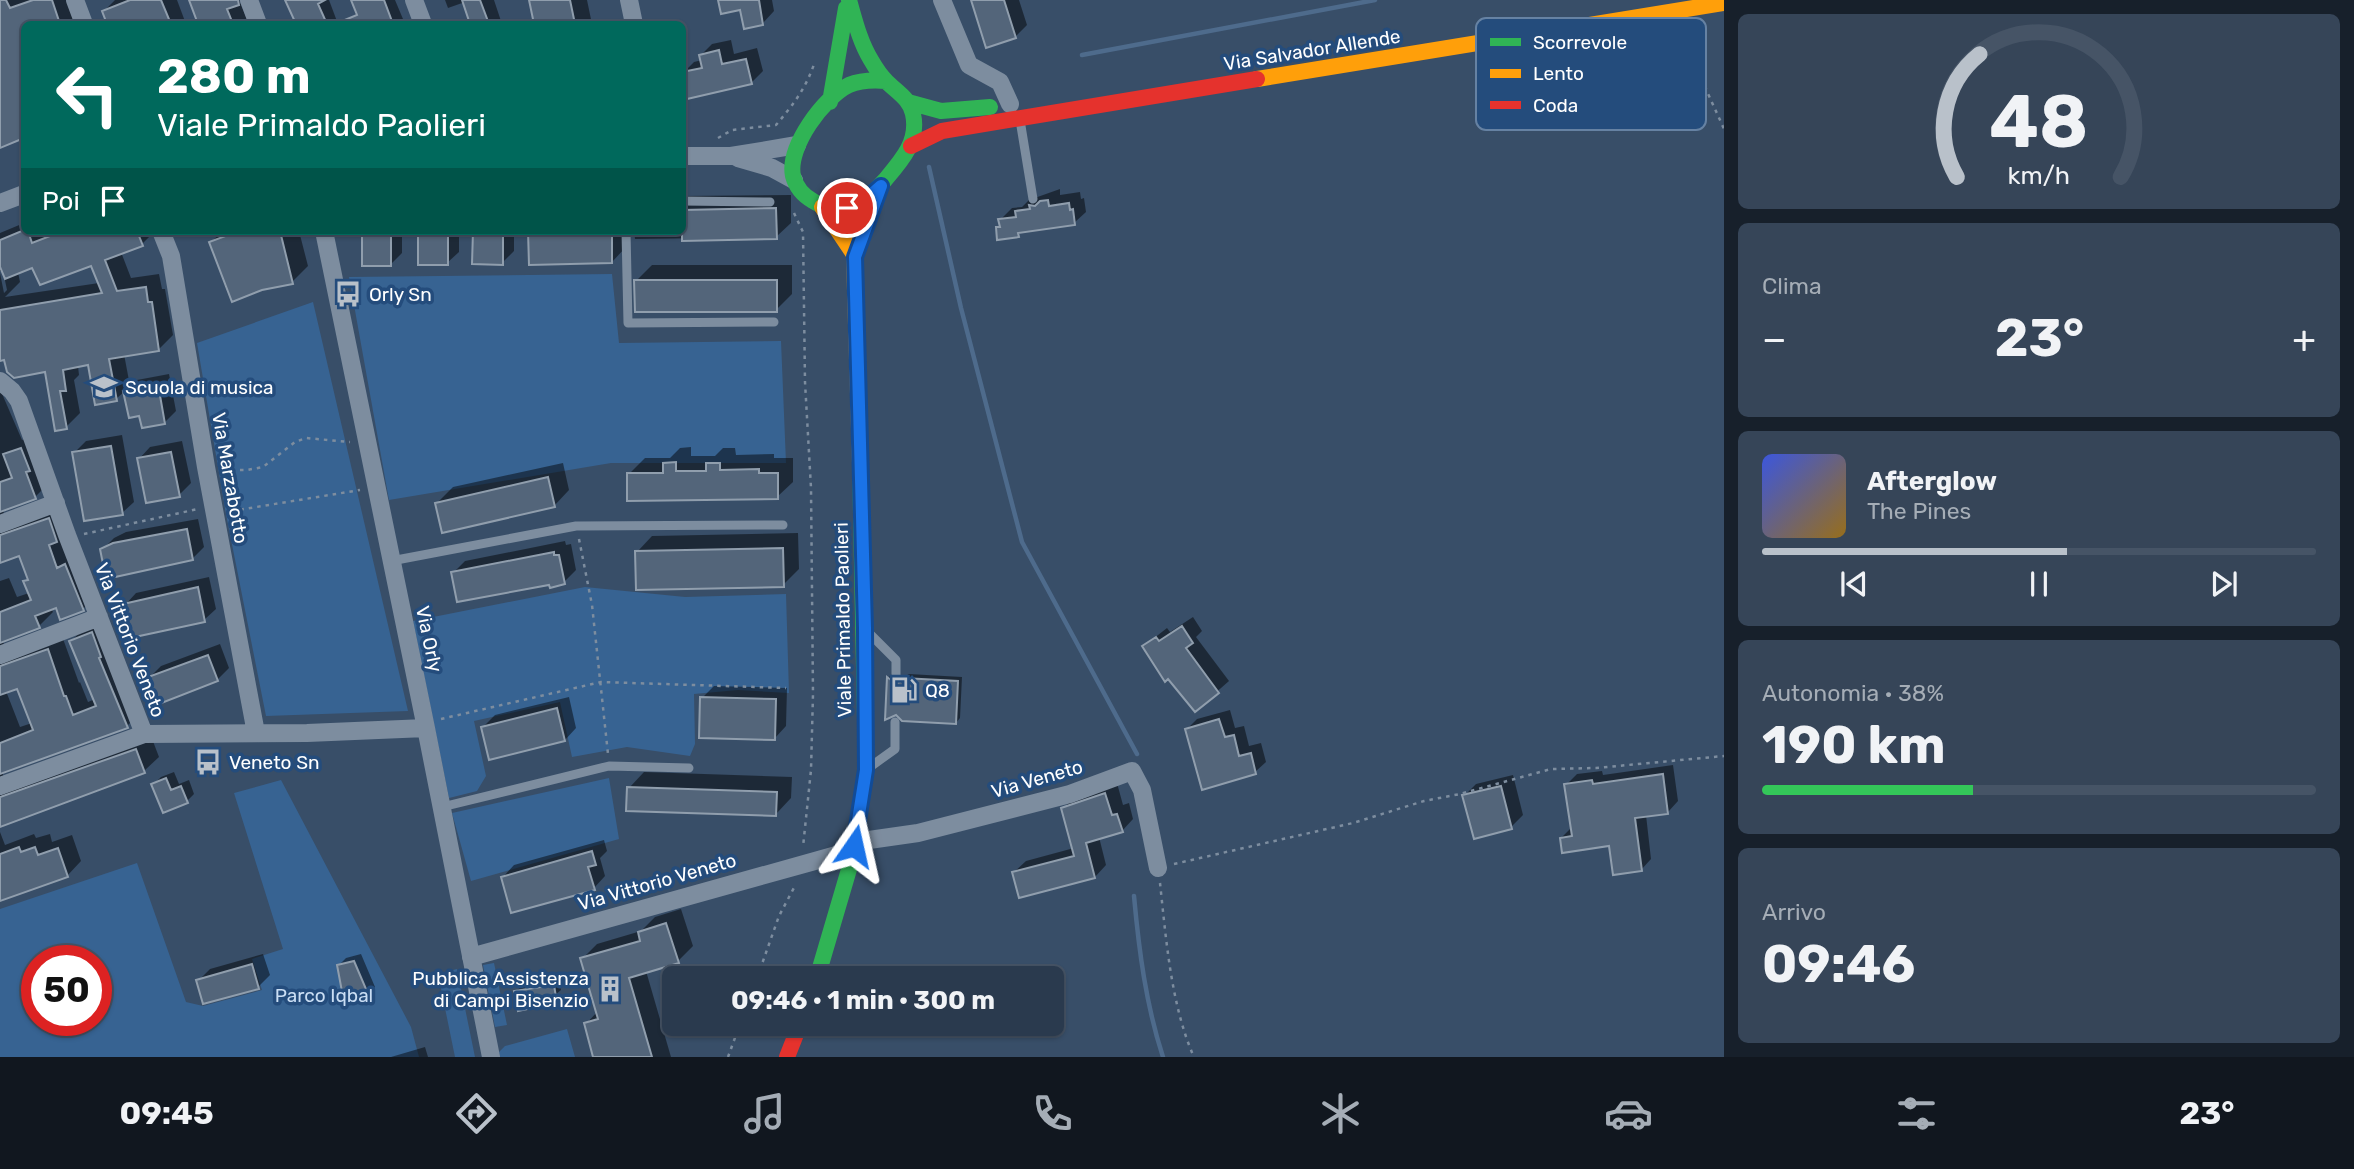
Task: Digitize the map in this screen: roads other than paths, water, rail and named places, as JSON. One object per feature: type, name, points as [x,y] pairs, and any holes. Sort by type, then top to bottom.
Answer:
[{"type":"main road","points":[[848,0],[860,38],[886,81],[898,90],[913,111],[915,123],[911,146]]},
{"type":"main road","points":[[830,102],[848,0]]},
{"type":"main road","name":"Via Salvador Allende","points":[[1545,18],[1647,0]]},
{"type":"main road","name":"Via Salvador Allende","points":[[1629,18],[1724,3]]},
{"type":"main road","name":"Via Salvador Allende","points":[[911,146],[942,131],[1015,111],[1476,30]]},
{"type":"main road","name":"Via Salvador Allende","points":[[908,102],[941,111],[1015,111],[1476,41]]},
{"type":"main road","points":[[855,256],[822,207],[810,199],[794,180],[793,159],[797,145],[841,90],[869,80],[886,81]]},
{"type":"main road","name":"Viale Primaldo Paolieri","points":[[822,207],[839,209],[858,205],[873,195],[911,146]]},
{"type":"main road","name":"Viale Primaldo Paolieri","points":[[821,966],[843,896],[866,770],[855,256],[881,186]]},
{"type":"main road","points":[[787,1057],[795,1036]]},
{"type":"street","points":[[75,0],[83,21]]},
{"type":"street","points":[[249,0],[257,21]]},
{"type":"street","points":[[414,0],[422,21]]},
{"type":"street","points":[[629,0],[633,21]]},
{"type":"street","points":[[942,0],[969,65],[1000,82],[1015,111]]},
{"type":"street","points":[[686,156],[731,156],[797,145]]},
{"type":"street","points":[[731,156],[772,168],[794,180]]},
{"type":"street","points":[[0,203],[21,195]]},
{"type":"street","name":"Via Marzabotto","points":[[163,235],[171,257],[206,467],[256,733]]},
{"type":"street","name":"Via Orly","points":[[325,235],[491,1057]]},
{"type":"street","name":"Via Vittorio Veneto","points":[[0,381],[16,396],[144,734],[307,733],[426,728]]},
{"type":"street","points":[[0,524],[56,503]]},
{"type":"street","points":[[0,655],[99,617]]},
{"type":"street","points":[[0,786],[144,734]]},
{"type":"street","name":"Via Veneto","points":[[854,846],[869,840],[918,833],[1070,794],[1132,771],[1142,790],[1158,868]]},
{"type":"street","name":"Via Vittorio Veneto","points":[[471,957],[840,854],[854,846]]},
{"type":"lane","points":[[1015,111],[1033,199]]},
{"type":"lane","points":[[686,201],[770,202]]},
{"type":"lane","points":[[626,235],[628,323],[774,322]]},
{"type":"lane","points":[[391,561],[576,526],[783,525]]},
{"type":"lane","points":[[865,628],[896,660],[896,676]]},
{"type":"lane","points":[[866,770],[895,749],[895,722]]},
{"type":"lane","points":[[442,807],[609,766],[689,768]]},
{"type":"waterway","points":[[1082,55],[1375,0]]},
{"type":"waterway","points":[[929,167],[961,308],[1022,542],[1137,754]]},
{"type":"waterway","points":[[1134,896],[1144,978],[1163,1057]]},
{"type":"place","name":"Orly Sn","points":[[348,294]]},
{"type":"place","name":"Scuola di musica","points":[[104,387]]},
{"type":"place","name":"Q8","points":[[904,690]]},
{"type":"place","name":"Veneto Sn","points":[[208,762]]},
{"type":"place","name":"Pubblica Assistenza di Campi Bisenzio","points":[[610,989]]},
{"type":"park label","name":"Parco Iqbal","points":[[324,995]]}]
